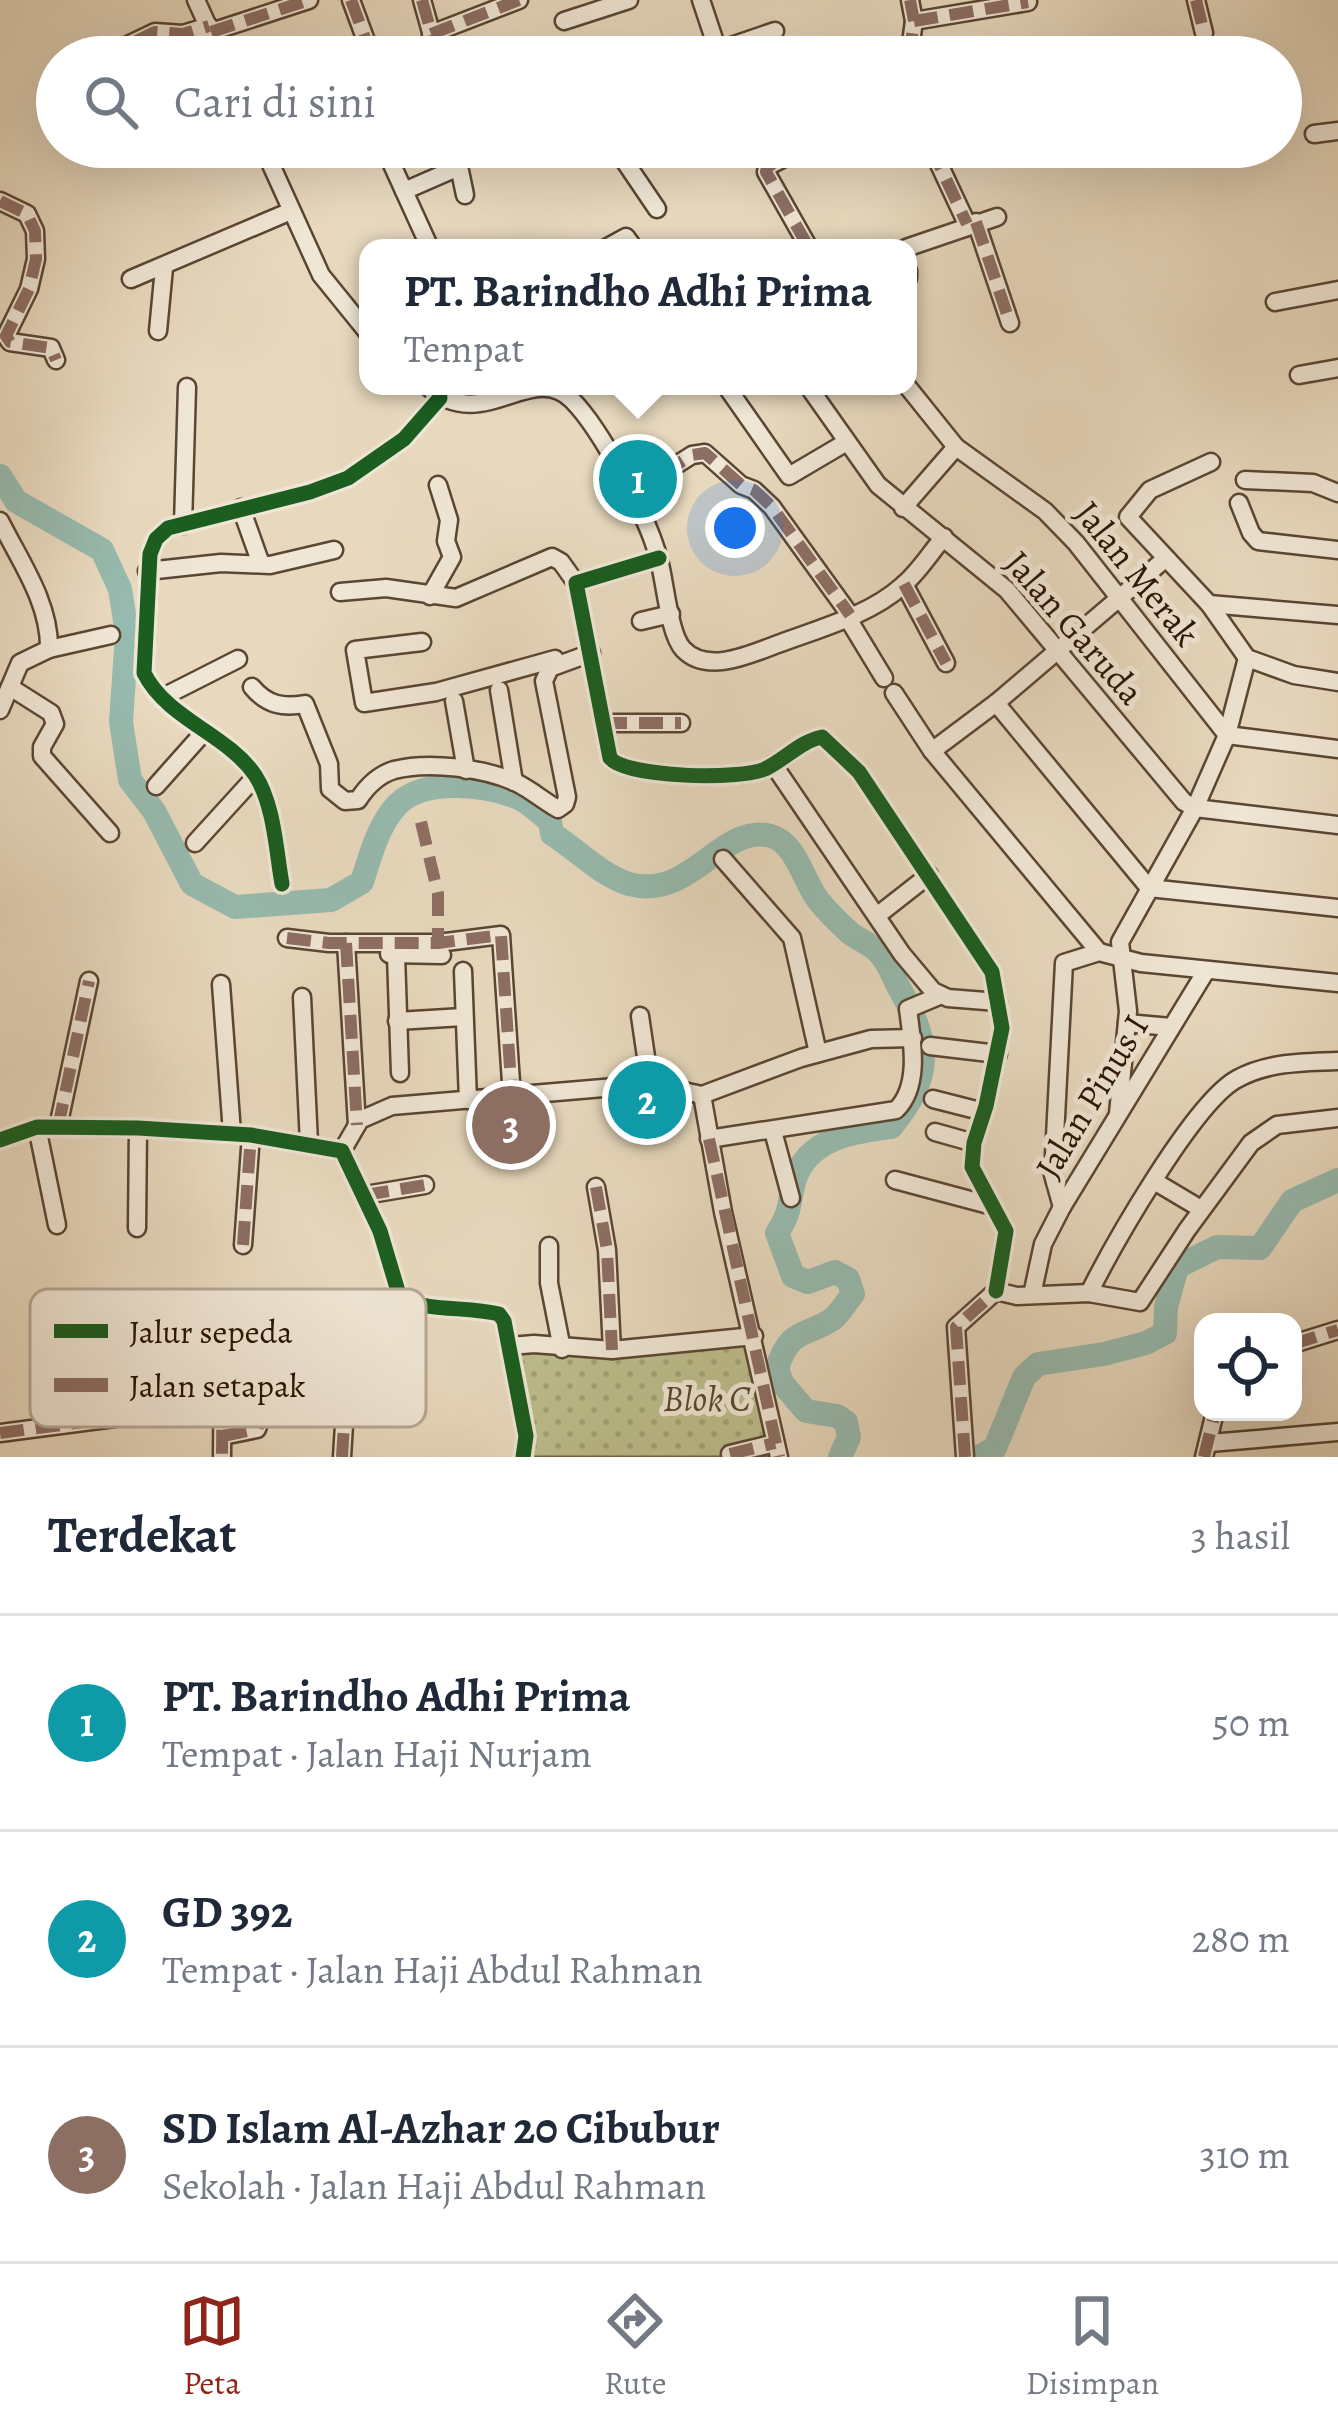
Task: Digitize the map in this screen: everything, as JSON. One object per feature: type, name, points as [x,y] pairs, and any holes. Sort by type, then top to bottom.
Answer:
[{"type":"street","points":[[196,0],[213,36]]},
{"type":"street","points":[[147,36],[210,29],[309,0]]},
{"type":"street","points":[[351,0],[364,36]]},
{"type":"street","points":[[422,0],[430,34],[519,0]]},
{"type":"street","points":[[564,21],[628,0]]},
{"type":"street","points":[[701,0],[713,36]]},
{"type":"street","points":[[910,0],[912,36]]},
{"type":"street","points":[[1196,0],[1204,33]]},
{"type":"street","points":[[914,21],[1028,2]]},
{"type":"street","points":[[761,36],[775,31]]},
{"type":"street","points":[[1314,134],[1338,131]]},
{"type":"street","points":[[272,168],[321,275],[359,311]]},
{"type":"street","points":[[394,168],[426,239]]},
{"type":"street","points":[[404,191],[457,168]]},
{"type":"street","points":[[459,168],[465,196]]},
{"type":"street","points":[[629,168],[657,209]]},
{"type":"street","points":[[767,168],[804,239]]},
{"type":"street","points":[[942,168],[972,223],[1010,322]]},
{"type":"street","points":[[0,201],[27,214],[35,231],[37,259],[29,289],[6,336],[10,341],[51,348],[56,360]]},
{"type":"street","points":[[131,279],[291,211]]},
{"type":"street","points":[[917,244],[997,217]]},
{"type":"street","points":[[158,332],[164,268]]},
{"type":"street","points":[[1275,302],[1338,290]]},
{"type":"street","points":[[1299,375],[1338,368]]},
{"type":"street","points":[[183,525],[187,387]]},
{"type":"street","points":[[282,884],[268,807],[256,776],[147,680],[148,571],[156,539],[168,528],[348,478],[404,439],[432,395]]},
{"type":"street","points":[[440,395],[457,404],[477,405],[511,395]]},
{"type":"street","points":[[564,395],[575,404],[632,493],[659,558],[682,648],[712,662],[752,653],[849,616],[904,584],[944,537]]},
{"type":"street","points":[[732,395],[789,476],[845,443]]},
{"type":"street","name":"Jalan Garuda","points":[[814,395],[845,443],[903,508],[1007,590],[1174,794],[1195,808]]},
{"type":"street","name":"Jalan Merak","points":[[915,395],[956,446],[1045,512],[1076,543],[1226,735]]},
{"type":"street","points":[[903,508],[956,446]]},
{"type":"street","points":[[632,493],[692,455],[705,453],[772,506],[849,616],[932,751],[1100,952]]},
{"type":"street","points":[[1211,462],[1150,490],[1128,517],[1209,604],[1247,658],[1294,675],[1338,682]]},
{"type":"street","points":[[1245,480],[1285,479],[1338,493]]},
{"type":"street","points":[[430,596],[452,559],[446,542],[449,520],[438,484]]},
{"type":"street","points":[[1239,503],[1258,541],[1338,550]]},
{"type":"street","points":[[241,508],[261,564]]},
{"type":"street","points":[[0,521],[46,616],[49,649]]},
{"type":"street","points":[[148,571],[221,562],[261,564],[334,550]]},
{"type":"street","points":[[340,592],[386,588],[466,596],[552,557],[576,583],[610,758],[625,768],[712,776],[747,774],[812,740],[824,739],[859,772],[988,963],[998,1002],[998,1054],[972,1167],[1006,1231],[996,1291],[956,1327],[965,1454]]},
{"type":"street","points":[[576,583],[659,558]]},
{"type":"street","points":[[932,751],[996,703],[1165,559]]},
{"type":"street","points":[[904,584],[946,664]]},
{"type":"street","points":[[1209,604],[1338,615]]},
{"type":"street","points":[[641,621],[671,614]]},
{"type":"street","points":[[0,710],[20,663],[49,649],[111,635]]},
{"type":"street","points":[[422,642],[356,650],[364,703],[436,692],[590,649]]},
{"type":"street","points":[[252,687],[263,700],[275,704],[305,704],[329,764],[330,789],[345,801],[358,800],[369,784],[393,771],[466,770],[514,782],[558,808],[567,797],[544,682],[550,668],[590,649]]},
{"type":"street","points":[[163,697],[238,658]]},
{"type":"street","points":[[1128,1084],[1126,977],[1118,956],[1124,933],[1195,808],[1226,735],[1247,658]]},
{"type":"street","points":[[10,687],[51,712],[55,724],[42,756],[110,833]]},
{"type":"street","points":[[499,690],[514,782]]},
{"type":"street","points":[[454,700],[466,770]]},
{"type":"street","points":[[996,703],[1149,888],[1338,908]]},
{"type":"street","points":[[602,723],[681,722]]},
{"type":"street","points":[[156,786],[203,732]]},
{"type":"street","points":[[1226,735],[1338,749]]},
{"type":"street","points":[[773,764],[902,955],[939,996]]},
{"type":"street","points":[[195,843],[256,776]]},
{"type":"street","points":[[1195,808],[1338,825]]},
{"type":"street","points":[[723,859],[792,938],[818,1053]]},
{"type":"street","points":[[878,915],[929,875]]},
{"type":"street","points":[[286,938],[438,944],[503,937],[512,1097]]},
{"type":"street","points":[[346,943],[357,1125]]},
{"type":"street","points":[[1062,1207],[1053,1175],[1064,963],[1100,952],[1141,963],[1338,983]]},
{"type":"street","points":[[400,1072],[391,954],[442,955]]},
{"type":"street","points":[[464,971],[469,1100]]},
{"type":"street","name":"Jalan Pinus I","points":[[1032,1295],[1039,1258],[1062,1207],[1118,1114],[1128,1084],[1206,971]]},
{"type":"street","points":[[58,1127],[89,981]]},
{"type":"street","points":[[221,984],[241,1134],[243,1245]]},
{"type":"street","points":[[709,1139],[896,1110],[907,1098],[922,1042],[914,1006],[939,996],[998,1002]]},
{"type":"street","points":[[302,997],[309,1143]]},
{"type":"street","points":[[640,1016],[650,1084]]},
{"type":"street","points":[[397,1021],[463,1017]]},
{"type":"street","points":[[1127,1023],[1171,1027]]},
{"type":"street","points":[[342,1150],[360,1120],[392,1106],[650,1084],[702,1095],[818,1053],[884,1036],[998,1054]]},
{"type":"street","points":[[1089,1293],[1154,1181],[1213,1101],[1240,1077],[1263,1069],[1338,1061]]},
{"type":"street","points":[[702,1095],[777,1450],[730,1454]]},
{"type":"street","points":[[933,1099],[984,1112]]},
{"type":"street","points":[[996,1291],[1089,1293],[1136,1303],[1144,1300],[1201,1209],[1240,1155],[1265,1131],[1277,1125],[1338,1118]]},
{"type":"street","points":[[0,1140],[37,1127],[138,1129],[241,1134],[342,1150]]},
{"type":"street","points":[[37,1127],[57,1225]]},
{"type":"street","points":[[137,1228],[138,1129]]},
{"type":"street","points":[[773,1131],[790,1198]]},
{"type":"street","points":[[935,1132],[974,1143]]},
{"type":"street","points":[[342,1150],[365,1195],[397,1289]]},
{"type":"street","points":[[1053,1175],[1079,1178]]},
{"type":"street","points":[[895,1180],[989,1204]]},
{"type":"street","points":[[1154,1181],[1201,1209]]},
{"type":"street","points":[[365,1195],[425,1185]]},
{"type":"street","points":[[596,1187],[607,1250],[612,1350]]},
{"type":"street","points":[[549,1246],[548,1279],[562,1349]]},
{"type":"street","points":[[426,1306],[499,1314],[510,1346],[526,1436],[523,1457]]},
{"type":"street","points":[[1302,1341],[1338,1330]]},
{"type":"street","points":[[510,1346],[612,1350],[754,1336]]},
{"type":"street","points":[[0,1433],[46,1427]]},
{"type":"street","points":[[222,1457],[224,1427]]},
{"type":"street","points":[[224,1436],[258,1427]]},
{"type":"street","points":[[342,1457],[344,1427]]},
{"type":"street","points":[[1207,1450],[1338,1432]]},
{"type":"green space","name":"Blok C","points":[[754,1336],[780,1457],[519,1457],[510,1347]]},
{"type":"waterway","points":[[0,476],[16,501],[102,550],[120,589],[127,634],[121,722],[130,780],[154,811],[192,884],[235,907],[331,900],[362,882],[380,830],[398,804],[424,790],[474,787],[523,800],[550,821],[552,834],[629,884],[670,882],[736,840],[771,836],[787,846],[825,908],[883,957],[917,1024],[923,1058],[915,1090],[891,1127],[835,1139],[811,1154],[795,1179],[777,1233],[793,1276],[808,1282],[835,1272],[848,1279],[853,1294],[834,1318],[794,1339],[777,1368],[782,1383],[806,1411],[846,1422],[849,1437],[840,1457]]},
{"type":"waterway","points":[[979,1457],[995,1448],[1024,1377],[1038,1364],[1104,1354],[1165,1333],[1166,1307],[1177,1267],[1217,1247],[1260,1248],[1292,1201],[1338,1180]]},
{"type":"marked path","points":[[211,32],[309,0]]},
{"type":"marked path","points":[[351,0],[364,36]]},
{"type":"marked path","points":[[422,0],[432,36]]},
{"type":"marked path","points":[[431,34],[519,0]]},
{"type":"marked path","points":[[910,0],[912,36]]},
{"type":"marked path","points":[[1196,0],[1204,33]]},
{"type":"marked path","points":[[914,21],[1028,2]]},
{"type":"marked path","points":[[147,36],[183,34],[209,26]]},
{"type":"marked path","points":[[767,168],[804,239]]},
{"type":"marked path","points":[[941,168],[967,224]]},
{"type":"marked path","points":[[0,201],[27,214],[35,231],[36,259],[29,289],[6,336],[10,342],[51,348],[56,360]]},
{"type":"marked path","points":[[976,222],[1010,323]]},
{"type":"marked path","points":[[632,493],[692,455],[705,453],[772,507],[850,615]]},
{"type":"marked path","points":[[904,584],[946,663]]},
{"type":"marked path","points":[[603,723],[681,723]]},
{"type":"marked path","points":[[421,822],[438,894],[438,943]]},
{"type":"marked path","points":[[287,938],[329,943],[438,943],[501,935],[512,1097]]},
{"type":"marked path","points":[[346,943],[357,1125]]},
{"type":"marked path","points":[[58,1127],[89,981]]},
{"type":"marked path","points":[[243,1245],[251,1135]]},
{"type":"marked path","points":[[709,1139],[779,1457]]},
{"type":"marked path","points":[[365,1195],[425,1185]]},
{"type":"marked path","points":[[596,1187],[607,1250],[612,1350]]},
{"type":"marked path","points":[[965,1457],[956,1327],[996,1291]]},
{"type":"marked path","points":[[1302,1341],[1338,1330]]},
{"type":"marked path","points":[[1204,1457],[1213,1421]]},
{"type":"marked path","points":[[0,1433],[46,1427]]},
{"type":"marked path","points":[[222,1427],[222,1457]]},
{"type":"marked path","points":[[223,1436],[258,1427]]},
{"type":"marked path","points":[[342,1457],[344,1427]]},
{"type":"marked path","points":[[730,1454],[775,1443]]},
{"type":"cycle path","points":[[282,884],[270,813],[255,775],[229,748],[167,703],[144,673],[150,554],[156,539],[168,528],[348,478],[404,439],[440,398]]},
{"type":"cycle path","points":[[659,558],[576,583],[610,758],[638,770],[733,775],[765,769],[822,737],[859,772],[992,972],[1002,1028],[972,1167],[1006,1231],[996,1291]]},
{"type":"cycle path","points":[[0,1140],[37,1127],[138,1128],[251,1135],[342,1151],[380,1231],[397,1289]]},
{"type":"cycle path","points":[[426,1305],[499,1314],[504,1321],[526,1436],[523,1457]]},
{"type":"place","name":"PT. Barindho Adhi Prima","points":[[638,479]]},
{"type":"place","name":"GD 392","points":[[647,1100]]},
{"type":"place","name":"SD Islam Al-Azhar 20 Cibubur","points":[[511,1125]]}]
